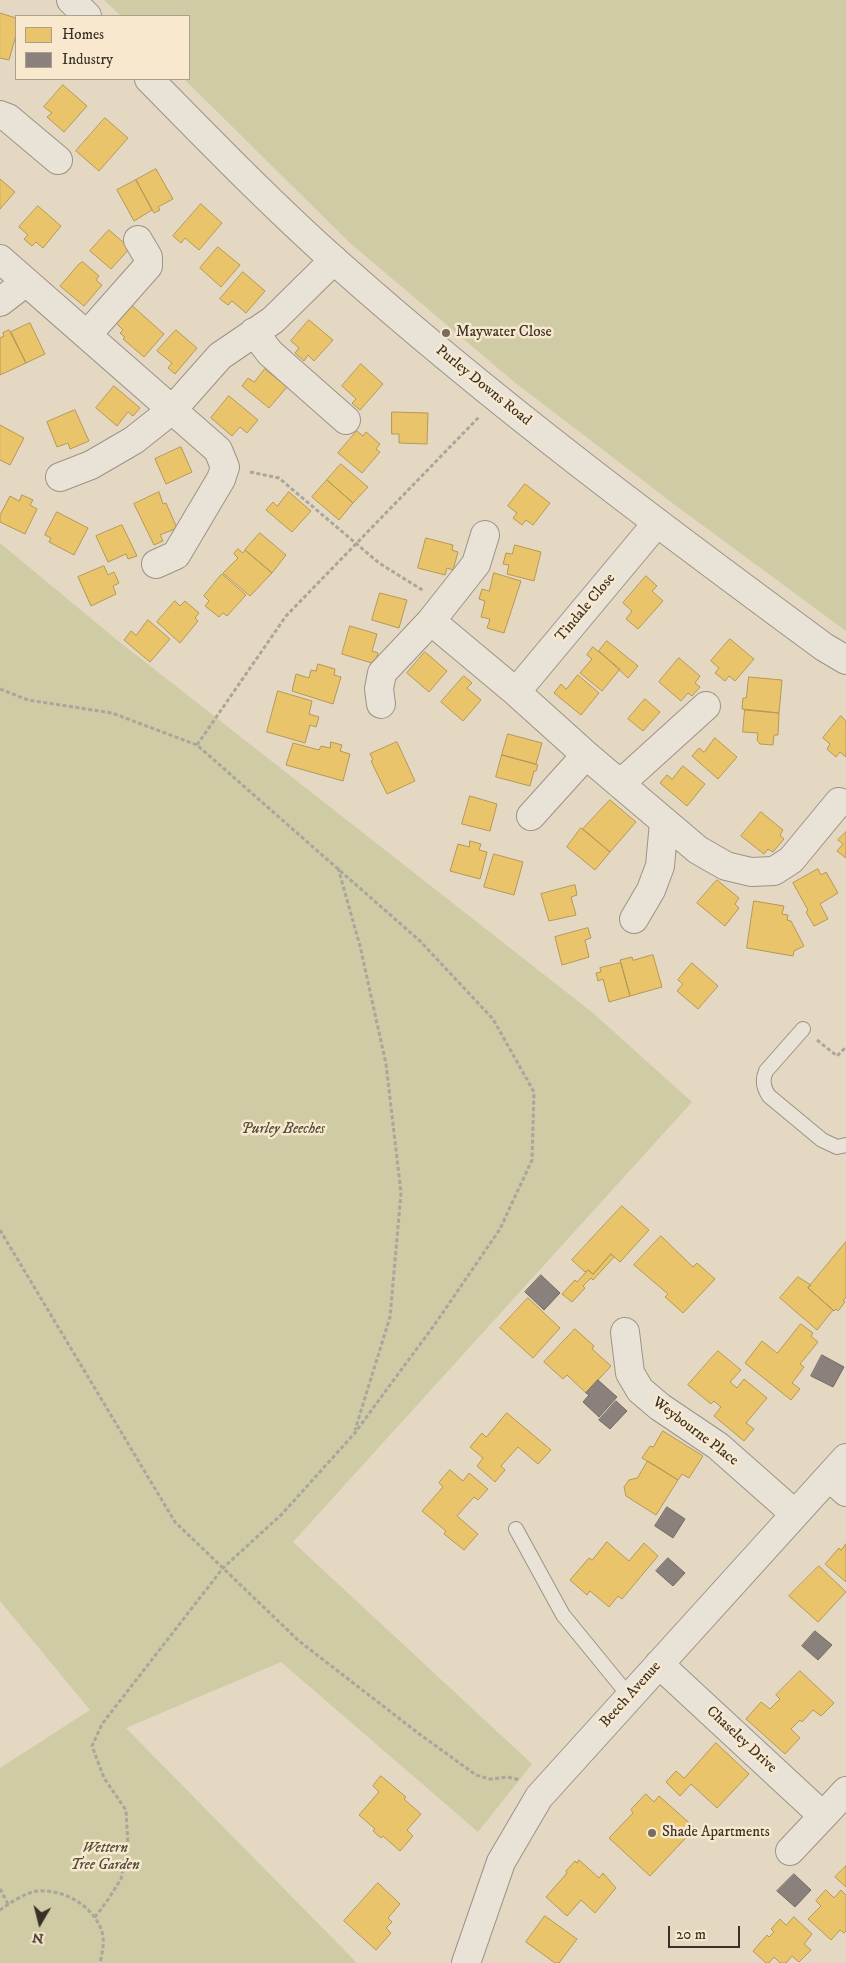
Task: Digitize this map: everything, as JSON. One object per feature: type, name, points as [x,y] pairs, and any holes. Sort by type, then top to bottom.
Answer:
[{"type":"street","points":[[71,0],[86,15]]},
{"type":"street","name":"Purley Downs Road","points":[[149,80],[334,260],[497,398],[657,523],[824,647],[846,660]]},
{"type":"street","points":[[0,115],[8,118],[58,160]]},
{"type":"street","points":[[87,335],[148,266],[148,257],[138,240]]},
{"type":"street","points":[[0,259],[218,450],[224,467],[221,479],[176,555],[156,564]]},
{"type":"street","points":[[60,478],[90,465],[126,444],[173,409],[220,356],[273,320],[334,260]]},
{"type":"street","points":[[0,302],[26,282]]},
{"type":"street","points":[[254,332],[270,353],[346,420]]},
{"type":"street","name":"Tindale Close","points":[[516,692],[657,523]]},
{"type":"street","points":[[381,704],[378,689],[382,673],[437,612],[476,564],[485,536]]},
{"type":"street","points":[[437,612],[516,692],[586,755],[698,850],[726,866],[751,872],[774,871],[791,860],[838,802]]},
{"type":"street","points":[[620,784],[706,706]]},
{"type":"street","points":[[531,816],[586,755]]},
{"type":"street","points":[[634,920],[651,890],[660,866],[664,822]]},
{"type":"street","name":"Weybourne Place","points":[[625,1332],[630,1373],[640,1390],[660,1407],[718,1446],[795,1514]]},
{"type":"street","name":"Beech Avenue","points":[[466,1963],[501,1862],[539,1797],[795,1514],[840,1476]]},
{"type":"street","name":"Chaseley Drive","points":[[659,1664],[823,1816]]},
{"type":"street","points":[[790,1851],[846,1792]]},
{"type":"lane","points":[[803,1029],[766,1071],[764,1077],[765,1090],[768,1096],[822,1140],[837,1147],[846,1145]]},
{"type":"lane","points":[[516,1529],[562,1615],[630,1697]]},
{"type":"path","points":[[197,745],[286,616],[497,398]]},
{"type":"path","points":[[224,467],[279,478],[379,564],[407,579],[437,612]]},
{"type":"path","points":[[0,690],[28,700],[112,713],[197,745],[420,941],[493,1019],[534,1092],[532,1160],[500,1229],[435,1324],[354,1434],[282,1514],[223,1568],[102,1724],[92,1746],[104,1778],[126,1810],[128,1845],[121,1879],[108,1901],[94,1917]]},
{"type":"path","points":[[338,868],[360,946],[386,1064],[400,1193],[390,1316],[354,1434]]},
{"type":"path","points":[[803,1029],[837,1056],[846,1047]]},
{"type":"path","points":[[0,1230],[176,1522],[298,1641],[418,1733],[476,1776],[490,1779],[508,1777],[520,1780],[539,1797]]},
{"type":"path","points":[[0,1889],[8,1904]]},
{"type":"path","points":[[0,1910],[8,1904],[36,1891],[59,1892],[77,1902],[94,1917],[103,1934],[100,1963]]},
{"type":"green space","points":[[104,0],[846,0],[846,631],[675,505],[513,381],[350,243],[185,80],[190,80],[190,15],[120,15]]},
{"type":"green space","name":"Purley Beeches","points":[[0,543],[117,640],[593,1013],[692,1102],[293,1542],[532,1764],[478,1832],[281,1662],[126,1728],[357,1963],[0,1963],[0,1768],[90,1710],[0,1601]]},
{"type":"building: Homes","points":[[0,13],[15,18],[15,39],[9,60],[0,58]]},
{"type":"building: Homes","points":[[63,85],[87,106],[64,132],[47,117],[52,113],[44,107]]},
{"type":"building: Homes","points":[[105,118],[128,138],[99,171],[76,151]]},
{"type":"building: Homes","points":[[156,169],[173,199],[158,207],[160,210],[154,213],[136,180]]},
{"type":"building: Homes","points":[[0,179],[15,192],[0,209]]},
{"type":"building: Homes","points":[[136,180],[152,210],[134,221],[117,190]]},
{"type":"building: Homes","points":[[201,204],[222,223],[199,250],[185,238],[181,243],[173,236]]},
{"type":"building: Homes","points":[[38,206],[61,226],[43,248],[36,242],[32,246],[24,239],[28,235],[19,227]]},
{"type":"building: Homes","points":[[109,230],[130,248],[111,269],[90,251]]},
{"type":"building: Homes","points":[[218,247],[240,265],[221,287],[200,268]]},
{"type":"building: Homes","points":[[83,262],[99,276],[96,280],[102,285],[84,306],[60,286],[79,264]]},
{"type":"building: Homes","points":[[243,272],[265,291],[246,313],[232,301],[228,305],[220,299]]},
{"type":"building: Homes","points":[[128,302],[164,334],[144,357],[123,339],[125,337],[120,333],[123,330],[112,319]]},
{"type":"building: Homes","points":[[309,320],[333,340],[314,361],[308,355],[304,361],[295,353],[299,348],[291,341]]},
{"type":"building: Homes","points":[[30,323],[45,354],[26,363],[11,332]]},
{"type":"building: Homes","points":[[9,330],[26,363],[0,375],[0,338],[4,336],[3,333]]},
{"type":"building: Homes","points":[[176,330],[197,348],[175,374],[168,368],[172,363],[157,351]]},
{"type":"building: Homes","points":[[361,364],[383,384],[360,410],[352,403],[356,399],[342,386]]},
{"type":"building: Homes","points":[[265,369],[287,387],[269,408],[242,386],[248,378],[254,382]]},
{"type":"building: Homes","points":[[114,386],[140,408],[133,416],[128,412],[117,426],[96,408]]},
{"type":"building: Homes","points":[[229,396],[258,420],[247,433],[240,427],[232,436],[211,418]]},
{"type":"building: Homes","points":[[75,410],[89,441],[70,449],[68,443],[57,447],[47,422]]},
{"type":"building: Homes","points":[[392,412],[428,413],[427,444],[399,443],[399,434],[392,434]]},
{"type":"building: Homes","points":[[0,425],[24,438],[10,465],[0,460]]},
{"type":"building: Homes","points":[[357,431],[363,436],[366,432],[380,444],[376,449],[380,452],[362,473],[338,453]]},
{"type":"building: Homes","points":[[181,447],[192,472],[166,484],[155,459]]},
{"type":"building: Homes","points":[[341,464],[368,487],[353,503],[327,480]]},
{"type":"building: Homes","points":[[327,480],[353,503],[339,520],[312,497]]},
{"type":"building: Homes","points":[[525,484],[550,503],[533,525],[526,520],[522,525],[513,518],[517,513],[508,506]]},
{"type":"building: Homes","points":[[159,492],[163,504],[166,503],[177,528],[160,535],[163,541],[154,545],[134,504]]},
{"type":"building: Homes","points":[[289,492],[311,511],[292,532],[266,510],[273,502],[277,506]]},
{"type":"building: Homes","points":[[22,495],[33,500],[30,505],[37,509],[25,534],[0,522],[0,515],[10,496],[19,501]]},
{"type":"building: Homes","points":[[57,512],[88,528],[74,555],[49,542],[51,538],[45,535]]},
{"type":"building: Homes","points":[[122,525],[137,556],[128,559],[126,554],[108,562],[96,536]]},
{"type":"building: Homes","points":[[260,533],[286,555],[272,573],[245,550]]},
{"type":"building: Homes","points":[[426,538],[453,545],[452,550],[458,552],[453,570],[447,568],[445,575],[418,568]]},
{"type":"building: Homes","points":[[515,545],[541,552],[534,581],[507,574],[509,565],[503,564],[506,553],[512,554]]},
{"type":"building: Homes","points":[[238,549],[243,553],[245,550],[272,573],[250,596],[223,573],[238,558],[234,554]]},
{"type":"building: Homes","points":[[104,566],[108,575],[114,572],[119,583],[113,586],[116,594],[91,606],[78,577]]},
{"type":"building: Homes","points":[[494,573],[521,581],[504,633],[487,628],[490,619],[481,617],[485,601],[479,599],[482,589],[489,591]]},
{"type":"building: Homes","points":[[222,574],[246,595],[227,616],[223,613],[219,617],[205,606],[209,601],[204,596]]},
{"type":"building: Homes","points":[[646,576],[657,586],[652,591],[663,601],[638,629],[626,619],[632,611],[623,603]]},
{"type":"building: Homes","points":[[380,593],[407,600],[399,628],[372,620]]},
{"type":"building: Homes","points":[[175,601],[180,606],[185,601],[199,613],[195,618],[198,621],[180,643],[157,622]]},
{"type":"building: Homes","points":[[148,620],[170,639],[150,662],[124,640],[131,631],[136,635]]},
{"type":"building: Homes","points":[[350,626],[377,634],[372,651],[378,653],[375,664],[342,654]]},
{"type":"building: Homes","points":[[730,639],[754,659],[735,681],[729,676],[725,681],[715,673],[719,668],[711,661]]},
{"type":"building: Homes","points":[[607,641],[638,666],[628,678],[599,651]]},
{"type":"building: Homes","points":[[593,647],[620,669],[602,691],[580,673],[592,659],[587,655]]},
{"type":"building: Homes","points":[[425,652],[447,671],[429,692],[407,673]]},
{"type":"building: Homes","points":[[679,658],[700,676],[695,683],[700,687],[692,696],[688,693],[681,701],[659,682]]},
{"type":"building: Homes","points":[[318,664],[335,669],[334,675],[341,677],[333,704],[292,691],[296,674],[309,678],[311,670],[316,671]]},
{"type":"building: Homes","points":[[578,675],[599,693],[581,715],[554,693],[561,684],[566,689]]},
{"type":"building: Homes","points":[[464,676],[472,683],[467,688],[481,700],[463,721],[441,702]]},
{"type":"building: Homes","points":[[749,677],[782,680],[779,713],[742,709],[743,698],[746,698]]},
{"type":"building: Homes","points":[[278,691],[312,701],[309,714],[319,717],[316,727],[310,725],[305,743],[267,732]]},
{"type":"building: Homes","points":[[645,699],[660,712],[643,731],[628,719]]},
{"type":"building: Homes","points":[[745,710],[779,713],[778,735],[774,735],[773,745],[760,744],[757,740],[758,733],[743,732]]},
{"type":"building: Homes","points":[[841,716],[846,721],[846,757],[840,752],[836,757],[827,749],[830,744],[823,738]]},
{"type":"building: Homes","points":[[508,734],[542,743],[536,764],[502,755]]},
{"type":"building: Homes","points":[[715,738],[737,757],[718,779],[692,756],[699,748],[704,752]]},
{"type":"building: Homes","points":[[331,742],[342,745],[340,751],[350,754],[343,781],[286,765],[293,743],[319,750],[321,746],[330,748]]},
{"type":"building: Homes","points":[[397,742],[415,781],[387,794],[371,761],[373,760],[370,754]]},
{"type":"building: Homes","points":[[502,755],[538,765],[536,771],[534,771],[530,786],[496,777]]},
{"type":"building: Homes","points":[[683,766],[705,784],[687,806],[660,783],[667,775],[672,779]]},
{"type":"building: Homes","points":[[470,796],[497,804],[490,831],[462,824]]},
{"type":"building: Homes","points":[[610,800],[636,822],[610,852],[583,829]]},
{"type":"building: Homes","points":[[761,812],[783,830],[780,835],[784,839],[773,852],[768,849],[764,854],[741,836]]},
{"type":"building: Homes","points":[[581,828],[610,852],[595,870],[567,847]]},
{"type":"building: Homes","points":[[846,832],[846,858],[837,851],[843,844],[838,840]]},
{"type":"building: Homes","points":[[470,841],[481,844],[479,850],[487,852],[480,879],[450,871],[458,844],[469,847]]},
{"type":"building: Homes","points":[[494,854],[523,862],[514,895],[484,887]]},
{"type":"building: Homes","points":[[818,869],[821,875],[826,872],[838,893],[820,904],[828,919],[814,926],[806,912],[808,910],[793,883]]},
{"type":"building: Homes","points":[[717,880],[739,898],[735,904],[739,908],[725,926],[697,903]]},
{"type":"building: Homes","points":[[575,885],[577,895],[571,897],[576,915],[549,921],[541,894]]},
{"type":"building: Homes","points":[[754,901],[784,906],[782,914],[788,915],[787,920],[791,921],[804,946],[794,951],[793,956],[747,948]]},
{"type":"building: Homes","points":[[588,928],[591,938],[585,940],[589,957],[562,965],[555,937]]},
{"type":"building: Homes","points":[[653,955],[662,987],[630,996],[620,960],[632,957],[633,960]]},
{"type":"building: Homes","points":[[621,963],[630,996],[609,1002],[603,979],[598,981],[596,973],[601,972],[600,968]]},
{"type":"building: Homes","points":[[692,963],[718,986],[698,1009],[677,991],[683,984],[678,980]]},
{"type":"building: Homes","points":[[622,1206],[649,1230],[620,1262],[611,1254],[593,1274],[588,1270],[585,1272],[572,1260]]},
{"type":"building: Homes","points":[[661,1236],[693,1267],[697,1263],[715,1279],[683,1313],[665,1297],[668,1294],[634,1265]]},
{"type":"building: Homes","points":[[846,1242],[846,1297],[843,1301],[845,1302],[838,1311],[836,1309],[834,1311],[808,1288]]},
{"type":"building: Homes","points":[[611,1254],[614,1257],[593,1280],[591,1278],[583,1286],[585,1288],[572,1302],[562,1294],[588,1270],[593,1274]]},
{"type":"building: Homes","points":[[798,1277],[811,1285],[808,1288],[833,1310],[817,1330],[780,1298]]},
{"type":"building: Homes","points":[[528,1298],[560,1328],[533,1358],[500,1328]]},
{"type":"building: Homes","points":[[801,1324],[813,1333],[811,1336],[818,1342],[800,1364],[804,1367],[792,1383],[800,1389],[791,1400],[745,1363],[762,1341],[777,1353]]},
{"type":"building: Homes","points":[[575,1329],[594,1346],[592,1349],[611,1366],[586,1393],[567,1375],[563,1379],[544,1362]]},
{"type":"building: Homes","points":[[718,1351],[741,1370],[730,1382],[737,1388],[744,1379],[767,1398],[746,1423],[754,1429],[744,1441],[714,1416],[721,1407],[714,1401],[711,1404],[688,1385]]},
{"type":"building: Homes","points":[[507,1413],[551,1450],[538,1464],[518,1447],[501,1466],[505,1470],[495,1482],[477,1466],[483,1458],[470,1447],[482,1433],[486,1437]]},
{"type":"building: Homes","points":[[663,1431],[703,1456],[689,1478],[682,1474],[678,1480],[642,1458],[650,1446],[653,1447]]},
{"type":"building: Homes","points":[[648,1461],[678,1480],[656,1515],[626,1496],[624,1487],[629,1480],[637,1478]]},
{"type":"building: Homes","points":[[450,1470],[463,1481],[469,1473],[488,1489],[478,1500],[474,1497],[457,1516],[478,1534],[464,1550],[444,1534],[446,1531],[422,1511],[443,1487],[439,1483]]},
{"type":"building: Homes","points":[[607,1542],[629,1561],[644,1543],[658,1556],[622,1599],[618,1596],[609,1607],[590,1591],[587,1595],[570,1580],[589,1558],[592,1560]]},
{"type":"building: Homes","points":[[846,1544],[846,1582],[825,1564],[839,1548],[841,1550]]},
{"type":"building: Homes","points":[[819,1566],[846,1592],[818,1622],[789,1596]]},
{"type":"building: Homes","points":[[800,1671],[834,1703],[821,1716],[813,1710],[802,1722],[800,1720],[791,1729],[800,1738],[785,1754],[746,1719],[761,1702],[770,1709],[780,1699],[776,1695]]},
{"type":"building: Homes","points":[[716,1743],[749,1774],[717,1808],[691,1784],[680,1796],[666,1782],[676,1771],[684,1778]]},
{"type":"building: Homes","points":[[381,1776],[406,1797],[404,1799],[421,1814],[407,1830],[413,1836],[400,1851],[383,1836],[381,1838],[373,1831],[375,1829],[359,1815],[379,1792],[373,1786]]},
{"type":"building: Homes","name":"Shade Apartments","points":[[646,1794],[654,1802],[659,1796],[695,1828],[650,1876],[609,1838],[633,1813],[631,1810]]},
{"type":"building: Homes","points":[[579,1860],[599,1878],[603,1873],[616,1888],[595,1913],[581,1900],[567,1916],[546,1897],[567,1873],[566,1871],[575,1861],[577,1863]]},
{"type":"building: Homes","points":[[846,1866],[846,1887],[835,1877]]},
{"type":"building: Homes","points":[[378,1883],[400,1904],[388,1918],[392,1922],[386,1928],[391,1933],[376,1950],[344,1921]]},
{"type":"building: Homes","points":[[826,1890],[834,1898],[841,1890],[846,1895],[846,1931],[844,1933],[840,1930],[831,1940],[808,1919],[821,1906],[816,1901]]},
{"type":"building: Homes","points":[[545,1916],[577,1939],[559,1963],[555,1963],[526,1942]]},
{"type":"building: Homes","points":[[794,1917],[812,1934],[804,1944],[811,1950],[799,1962],[792,1956],[786,1963],[780,1963],[774,1957],[769,1963],[766,1963],[753,1951],[767,1935],[769,1937],[774,1932],[771,1929],[780,1919],[786,1925]]},
{"type":"building: Industry","points":[[541,1275],[560,1293],[544,1310],[525,1292]]},
{"type":"building: Industry","points":[[822,1355],[844,1367],[833,1387],[811,1376]]},
{"type":"building: Industry","points":[[598,1380],[617,1397],[599,1417],[583,1402],[589,1395],[586,1393]]},
{"type":"building: Industry","points":[[616,1401],[627,1411],[610,1429],[599,1420]]},
{"type":"building: Industry","points":[[667,1507],[685,1519],[673,1538],[655,1526]]},
{"type":"building: Industry","points":[[668,1558],[685,1573],[673,1586],[656,1571]]},
{"type":"building: Industry","points":[[815,1631],[832,1645],[818,1660],[802,1646]]},
{"type":"building: Industry","points":[[794,1874],[811,1890],[795,1907],[777,1891]]},
{"type":"place","name":"Maywater Close","points":[[446,333]]},
{"type":"place","name":"Shade Apartments","points":[[652,1833]]},
{"type":"park label","name":"Wettern Tree Garden","points":[[105,1858]]}]
